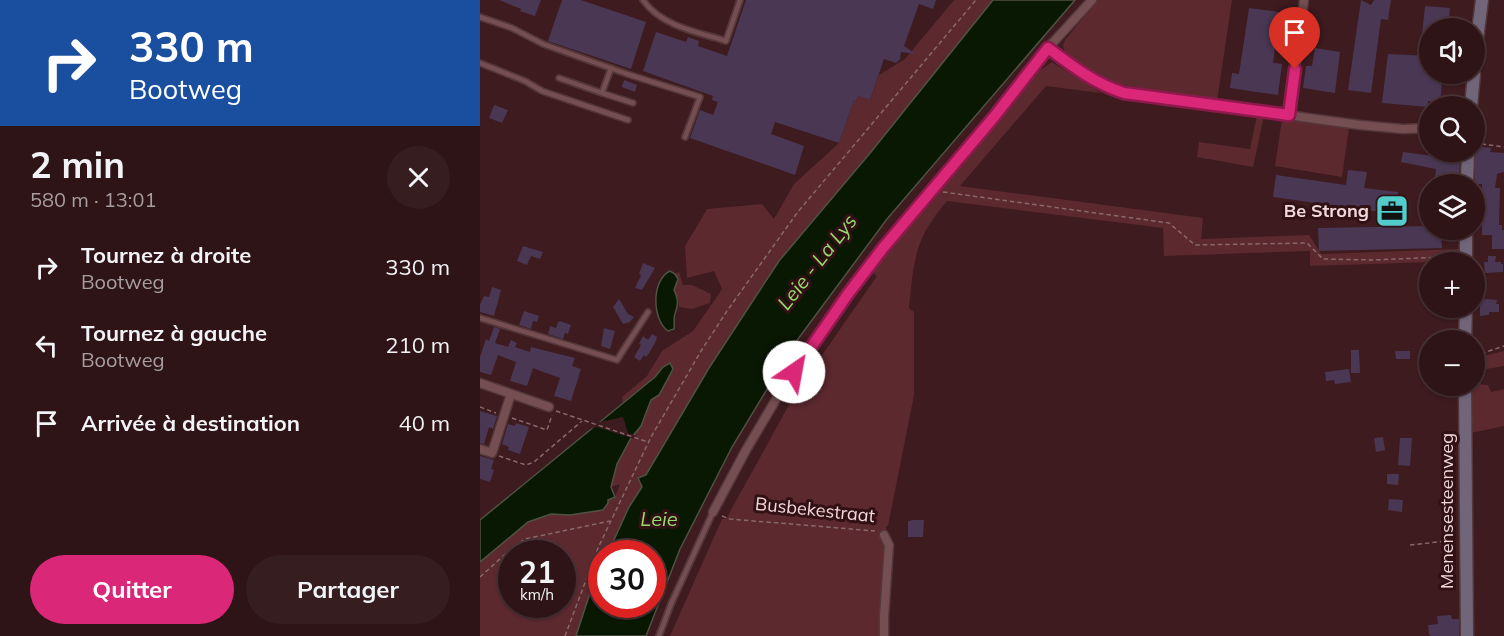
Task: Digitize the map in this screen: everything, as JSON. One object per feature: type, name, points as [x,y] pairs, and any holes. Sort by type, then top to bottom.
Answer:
[{"type":"street","points":[[713,512],[746,450],[813,342],[883,248],[994,117],[1048,48],[1092,0]]},
{"type":"street","points":[[1289,115],[1304,0]]},
{"type":"street","points":[[1480,18],[1482,0]]},
{"type":"street","points":[[1048,48],[1091,80],[1124,93],[1393,128],[1419,128]]},
{"type":"street","points":[[480,383],[549,407]]},
{"type":"street","points":[[480,449],[492,453],[512,394]]},
{"type":"street","name":"Menensesteenweg","points":[[1465,396],[1467,636]]},
{"type":"street","name":"Busbekestraat","points":[[884,535],[889,545],[884,617],[885,636]]},
{"type":"lane","points":[[643,0],[654,13],[670,23],[726,41],[740,0]]},
{"type":"lane","points":[[480,17],[512,28],[539,43],[700,97],[685,137]]},
{"type":"lane","points":[[480,63],[525,81],[542,91],[628,120]]},
{"type":"lane","points":[[603,93],[611,68]]},
{"type":"lane","points":[[559,78],[633,103]]},
{"type":"lane","points":[[480,318],[617,360],[648,312]]},
{"type":"lane","points":[[659,636],[713,512]]},
{"type":"path","points":[[565,636],[597,548],[649,442],[701,351],[761,261],[805,204],[976,0]]},
{"type":"path","points":[[1485,144],[1504,147]]},
{"type":"path","points":[[933,190],[1169,223],[1194,245],[1307,243],[1323,259],[1419,258]]},
{"type":"path","points":[[1485,352],[1504,346]]},
{"type":"path","points":[[480,407],[547,430],[553,410],[649,442]]},
{"type":"path","points":[[492,453],[526,465],[534,462],[583,420]]},
{"type":"path","name":"Busbekestraat","points":[[713,512],[730,519],[877,531],[884,535]]},
{"type":"path","points":[[480,577],[525,539],[610,521]]},
{"type":"path","points":[[1410,545],[1466,539]]},
{"type":"shaded area","points":[[954,0],[993,0],[871,152],[779,261],[709,368],[646,475],[638,478],[642,487],[629,507],[614,540],[588,540],[588,599],[576,636],[480,636],[480,562],[498,547],[498,618],[576,618],[576,540],[506,540],[528,522],[551,514],[570,515],[603,510],[608,500],[615,497],[620,484],[611,487],[617,464],[631,438],[641,426],[651,400],[659,395],[663,367],[655,377],[623,403],[622,397],[647,376],[662,351],[693,331],[722,289],[714,271],[687,278],[685,246],[707,209],[762,204],[774,219],[794,184],[839,143],[854,100],[856,101],[858,96],[870,100],[879,75],[905,59]]},
{"type":"shaded area","points":[[1098,0],[1232,0],[1217,101],[1112,83],[1096,76],[1065,54],[1063,46],[1065,40]]},
{"type":"shaded area","points":[[1052,62],[1101,93],[1046,86],[960,186],[1203,218],[1201,239],[1309,235],[1321,254],[1461,249],[1461,252],[1419,252],[1419,262],[1310,266],[1310,251],[1164,256],[1163,228],[947,201],[922,239],[912,276],[909,308],[914,312],[914,395],[888,526],[886,526],[882,636],[670,636],[722,519],[726,519],[795,394],[877,276],[870,271],[1039,71]]},
{"type":"shaded area","points":[[1257,115],[1264,116],[1253,167],[1197,157],[1199,142],[1250,149]]},
{"type":"shaded area","points":[[1282,119],[1349,128],[1342,177],[1275,166]]},
{"type":"shaded area","points":[[679,272],[683,285],[692,285],[711,294],[710,303],[692,309],[679,307],[674,290],[678,279],[675,274]]},
{"type":"shaded area","points":[[1504,351],[1504,366],[1485,369],[1485,356]]},
{"type":"shaded area","points":[[1485,385],[1488,385],[1491,392],[1504,389],[1504,426],[1471,433],[1471,396],[1485,396]]},
{"type":"water","name":"Leie","points":[[993,0],[1075,0],[887,219],[795,343],[732,447],[680,549],[666,585],[666,540],[614,540],[629,507],[642,487],[638,478],[646,475],[709,368],[779,261],[871,152]]},
{"type":"water","points":[[670,271],[678,279],[674,290],[678,302],[674,329],[668,331],[659,318],[656,300],[659,283]]},
{"type":"water","points":[[670,363],[673,369],[659,395],[651,400],[641,426],[631,438],[617,464],[611,487],[615,497],[608,500],[603,510],[570,515],[551,514],[528,522],[506,540],[498,540],[498,547],[480,562],[480,520],[655,377],[663,367]]},
{"type":"water","name":"Leie","points":[[588,599],[588,618],[653,618],[646,636],[576,636]]},
{"type":"pier","points":[[623,417],[628,433],[636,436],[634,439],[597,427],[585,430],[595,423]]},
{"type":"building","points":[[499,0],[541,0],[535,16]]},
{"type":"building","points":[[562,0],[581,0],[646,22],[631,69],[548,41]]},
{"type":"building","points":[[746,0],[936,0],[933,9],[919,4],[904,46],[916,54],[901,52],[900,59],[896,63],[884,59],[870,100],[858,96],[856,101],[854,100],[839,143],[775,122],[771,134],[804,146],[795,175],[690,138],[700,110],[713,115],[718,102],[712,100],[713,96],[643,71],[656,32],[686,42],[688,37],[699,41],[698,46],[727,56]]},
{"type":"building","points":[[1361,0],[1371,5],[1374,0],[1391,0],[1388,20],[1381,19],[1371,93],[1348,90]]},
{"type":"building","points":[[1425,6],[1450,8],[1449,18],[1424,18]]},
{"type":"building","points":[[1249,8],[1279,12],[1273,63],[1282,64],[1278,95],[1230,88],[1232,73],[1239,74]]},
{"type":"building","points":[[1315,48],[1340,52],[1335,93],[1303,88],[1306,66],[1312,66]]},
{"type":"building","points":[[1388,54],[1419,55],[1419,84],[1442,84],[1441,96],[1419,96],[1419,106],[1382,103]]},
{"type":"building","points":[[624,80],[637,85],[635,92],[622,87]]},
{"type":"building","points":[[494,105],[508,110],[502,123],[489,118]]},
{"type":"building","points":[[1485,147],[1491,148],[1490,152],[1504,153],[1504,172],[1497,174],[1495,188],[1500,188],[1499,225],[1502,225],[1502,230],[1504,230],[1504,249],[1492,249],[1492,235],[1485,235],[1485,174],[1475,174],[1475,162],[1485,162]]},
{"type":"building","points":[[1403,152],[1419,154],[1419,162],[1460,162],[1459,174],[1435,174],[1436,169],[1401,162]]},
{"type":"building","points":[[1348,170],[1367,172],[1364,188],[1398,192],[1395,214],[1273,197],[1276,175],[1346,185]]},
{"type":"building","points":[[1419,226],[1419,240],[1442,240],[1442,248],[1319,251],[1318,228]]},
{"type":"building","points":[[523,246],[543,252],[540,259],[531,256],[527,265],[517,261]]},
{"type":"building","points":[[1488,256],[1496,256],[1495,262],[1503,264],[1503,272],[1485,273],[1485,262],[1488,262]]},
{"type":"building","points":[[643,263],[655,268],[642,290],[635,288]]},
{"type":"building","points":[[492,287],[501,290],[494,316],[480,312],[484,296],[489,297]]},
{"type":"building","points":[[619,299],[628,314],[634,317],[630,322],[623,324],[613,307]]},
{"type":"building","points":[[1485,299],[1497,300],[1499,312],[1489,312],[1489,315],[1485,315]]},
{"type":"building","points":[[524,311],[539,316],[537,322],[533,321],[531,329],[519,325]]},
{"type":"building","points":[[560,321],[571,325],[568,334],[565,333],[563,339],[548,334],[550,326],[556,328]]},
{"type":"building","points":[[494,327],[500,329],[495,343],[508,347],[511,340],[517,343],[515,347],[530,352],[531,347],[575,358],[572,366],[581,369],[571,401],[554,396],[560,378],[533,368],[527,386],[510,381],[516,362],[498,355],[491,375],[480,372],[480,357],[486,339],[489,341]]},
{"type":"building","points":[[604,328],[615,331],[610,349],[601,346]]},
{"type":"building","points":[[652,334],[657,337],[655,343],[646,357],[644,355],[640,361],[634,357],[641,345],[639,344],[643,336],[648,340]]},
{"type":"building","points":[[1351,350],[1359,350],[1360,373],[1351,373]]},
{"type":"building","points":[[1395,351],[1410,351],[1410,359],[1396,359]]},
{"type":"building","points":[[1349,369],[1351,382],[1335,384],[1334,380],[1326,381],[1325,372]]},
{"type":"building","points":[[480,411],[497,416],[493,429],[489,427],[484,444],[480,443]]},
{"type":"building","points":[[516,423],[529,427],[520,454],[508,450],[509,447],[502,444],[508,424],[515,426]]},
{"type":"building","points":[[1383,437],[1385,450],[1376,452],[1374,438]]},
{"type":"building","points":[[1400,438],[1412,438],[1410,466],[1398,465]]},
{"type":"building","points":[[480,456],[494,460],[490,482],[480,479]]},
{"type":"building","points":[[1387,474],[1399,474],[1398,485],[1387,484]]},
{"type":"building","points":[[1389,499],[1403,500],[1402,512],[1388,510]]},
{"type":"building","points":[[924,520],[923,537],[908,537],[908,521]]},
{"type":"building","points":[[1451,615],[1452,619],[1459,619],[1459,636],[1431,636],[1429,634],[1428,625],[1438,624],[1437,616]]},
{"type":"place","name":"Be Strong","points":[[1392,211]]},
{"type":"route","points":[[794,372],[813,342],[883,248],[994,117],[1048,48],[1091,80],[1124,93],[1289,115],[1295,69]]},
{"type":"water label","name":"Leie - La Lys","points":[[817,262]]}]
